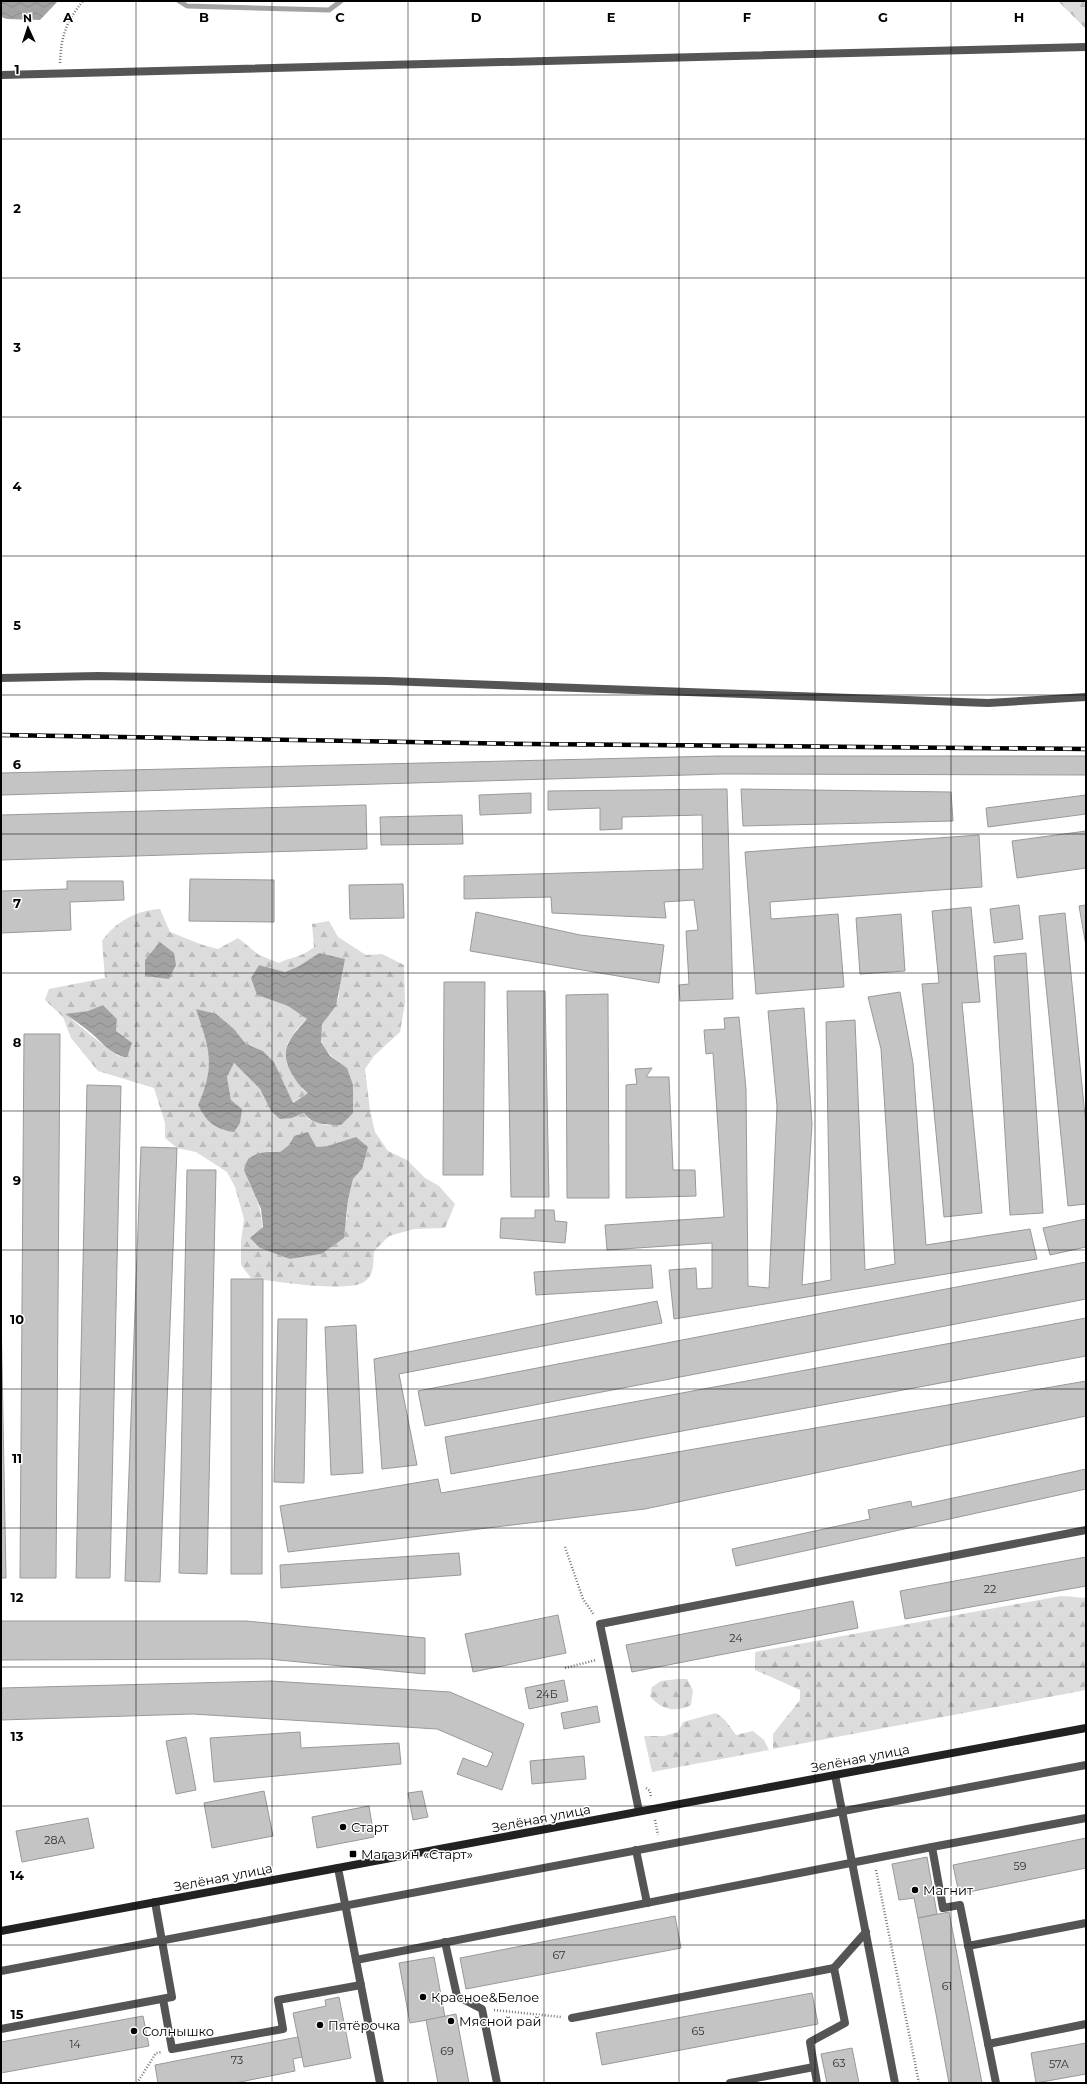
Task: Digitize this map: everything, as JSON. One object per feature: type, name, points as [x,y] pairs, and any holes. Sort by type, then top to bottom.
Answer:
[{"type":"main road","name":"Зелёная улица","points":[[1,1931],[1086,1728]]},
{"type":"street","points":[[1,75],[1086,47]]},
{"type":"street","points":[[1,678],[98,676],[387,681],[988,703],[1086,697]]},
{"type":"street","points":[[640,1811],[600,1624],[1086,1530]]},
{"type":"street","points":[[1,1971],[1086,1765]]},
{"type":"street","points":[[835,1775],[895,2083]]},
{"type":"street","points":[[356,1960],[1086,1818]]},
{"type":"street","points":[[932,1847],[943,1908],[960,1905],[996,2083]]},
{"type":"street","points":[[636,1850],[647,1903]]},
{"type":"street","points":[[338,1868],[380,2083]]},
{"type":"street","points":[[1,2029],[172,1997],[155,1902]]},
{"type":"street","points":[[968,1946],[1086,1923]]},
{"type":"street","points":[[572,2018],[834,1968],[866,1932]]},
{"type":"street","points":[[445,1942],[457,1996],[482,2009],[497,2083]]},
{"type":"street","points":[[817,2083],[810,2042],[845,2023],[834,1968]]},
{"type":"street","points":[[163,1999],[172,2049],[283,2029],[278,2000],[361,1985]]},
{"type":"street","points":[[988,2044],[1086,2024]]},
{"type":"street","points":[[730,2083],[814,2067]]},
{"type":"path","points":[[60,74],[61,45],[63,38],[70,16],[83,1]]},
{"type":"path","points":[[565,1547],[583,1599],[600,1624]]},
{"type":"path","points":[[565,1668],[607,1657]]},
{"type":"path","points":[[874,1859],[919,2083]]},
{"type":"path","points":[[482,2009],[572,2018]]},
{"type":"path","points":[[137,2083],[156,2053],[172,2049]]},
{"type":"green space","points":[[1058,1],[1086,1],[1086,29]]},
{"type":"green space","points":[[160,909],[170,932],[203,945],[218,949],[238,938],[259,955],[279,963],[301,955],[314,947],[312,924],[329,921],[338,937],[366,955],[382,954],[404,965],[405,1003],[400,1032],[374,1056],[365,1069],[370,1110],[375,1132],[388,1151],[407,1160],[425,1178],[439,1186],[455,1204],[445,1228],[414,1229],[389,1236],[374,1251],[373,1268],[368,1279],[355,1285],[309,1285],[251,1278],[241,1265],[241,1241],[244,1219],[235,1187],[227,1172],[196,1152],[177,1148],[165,1138],[165,1123],[154,1088],[98,1071],[71,1038],[63,1017],[45,1000],[49,989],[105,978],[102,941],[113,928],[127,918],[151,910]],"holes":[[[319,953],[339,988],[336,1004],[324,1019],[320,1032],[323,1045],[326,1050],[347,1068],[341,1125],[324,1125],[308,1119],[305,1113],[292,1118],[271,1111],[260,1089],[234,1063],[227,1077],[231,1100],[242,1109],[198,1105],[207,1079],[209,1057],[205,1035],[197,1009],[234,1029],[246,1044],[263,1051],[274,1062],[292,1103],[308,1093],[302,1089],[287,1044],[296,1030],[307,1019],[288,1006],[257,995],[259,965],[285,972],[299,966]],[[103,1005],[117,1019],[116,1031],[120,1057],[66,1014],[89,1011]],[[294,1136],[316,1147],[327,1146],[356,1137],[362,1169],[353,1179],[348,1200],[347,1219],[321,1254],[290,1259],[260,1248],[262,1223],[258,1202],[251,1185],[270,1151],[280,1152],[289,1145]]]},
{"type":"green space","points":[[1061,1596],[1086,1598],[1086,1690],[773,1749],[773,1734],[800,1700],[800,1690],[755,1670],[755,1652]]},
{"type":"green space","points":[[687,1679],[693,1690],[691,1705],[680,1709],[669,1709],[654,1701],[650,1696],[652,1687],[661,1681]]},
{"type":"green space","points":[[716,1713],[725,1720],[736,1735],[753,1731],[764,1740],[769,1750],[652,1772],[644,1736],[664,1736],[678,1732],[683,1722]]},
{"type":"water","points":[[1,1],[58,1],[40,20],[7,19],[1,17]]},
{"type":"water","points":[[160,942],[174,953],[176,965],[169,979],[145,976],[145,960]]},
{"type":"water","points":[[319,953],[345,959],[336,1006],[322,1024],[321,1042],[330,1056],[347,1068],[353,1085],[353,1113],[341,1125],[320,1124],[311,1120],[304,1113],[292,1118],[280,1119],[271,1111],[260,1089],[234,1063],[227,1077],[231,1100],[242,1109],[240,1123],[234,1132],[216,1127],[208,1120],[198,1105],[204,1091],[207,1078],[209,1057],[196,1009],[216,1014],[234,1029],[246,1044],[263,1051],[274,1062],[293,1103],[308,1093],[299,1085],[292,1074],[286,1058],[286,1051],[291,1038],[307,1019],[288,1006],[257,995],[251,978],[259,965],[285,972],[299,966]]},
{"type":"water","points":[[103,1005],[117,1019],[116,1031],[132,1043],[127,1057],[112,1051],[85,1028],[65,1014],[88,1011]]},
{"type":"water","points":[[308,1132],[316,1147],[327,1146],[356,1137],[368,1147],[362,1169],[353,1179],[348,1200],[344,1238],[321,1254],[290,1259],[260,1248],[250,1238],[263,1227],[261,1209],[244,1170],[248,1159],[263,1152],[280,1152],[289,1145],[294,1136]]},
{"type":"building","points":[[719,756],[1086,756],[1086,775],[722,774],[1,795],[1,773]]},
{"type":"building","points":[[727,789],[733,999],[680,1001],[679,985],[689,984],[686,931],[698,930],[694,900],[664,902],[666,918],[552,913],[551,897],[464,899],[464,876],[703,869],[702,815],[622,817],[622,829],[600,830],[600,808],[548,810],[548,791]]},
{"type":"building","points":[[741,789],[951,792],[953,821],[743,826]]},
{"type":"building","points":[[531,793],[531,813],[480,815],[479,795]]},
{"type":"building","points":[[1086,795],[1086,814],[988,827],[986,808]]},
{"type":"building","points":[[366,805],[367,849],[1,860],[1,815]]},
{"type":"building","points":[[462,815],[463,844],[381,845],[380,817]]},
{"type":"building","points":[[1086,831],[1086,868],[1017,878],[1012,841]]},
{"type":"building","points":[[979,835],[982,887],[770,902],[771,919],[838,914],[844,987],[756,994],[745,852]]},
{"type":"building","points":[[190,879],[274,880],[274,922],[189,921]]},
{"type":"building","points":[[67,881],[123,881],[124,900],[70,902],[71,930],[1,933],[1,891],[67,889]]},
{"type":"building","points":[[403,884],[404,918],[350,919],[349,885]]},
{"type":"building","points":[[1019,905],[1023,939],[994,943],[990,909]]},
{"type":"building","points":[[1086,905],[1086,946],[1079,906]]},
{"type":"building","points":[[971,907],[980,1002],[962,1003],[982,1213],[944,1217],[922,984],[939,983],[932,911]]},
{"type":"building","points":[[476,912],[580,935],[664,945],[659,983],[470,951]]},
{"type":"building","points":[[1065,913],[1086,1126],[1086,1204],[1068,1206],[1039,916]]},
{"type":"building","points":[[901,914],[905,971],[860,974],[856,918]]},
{"type":"building","points":[[1026,953],[1043,1213],[1010,1215],[994,956]]},
{"type":"building","points":[[444,982],[485,982],[483,1175],[443,1175]]},
{"type":"building","points":[[507,991],[545,991],[549,1197],[511,1197]]},
{"type":"building","points":[[900,992],[913,1063],[926,1245],[1030,1229],[1037,1259],[674,1319],[669,1270],[696,1268],[697,1289],[712,1288],[712,1243],[607,1250],[605,1225],[724,1217],[713,1053],[706,1054],[704,1030],[725,1029],[724,1018],[739,1017],[746,1089],[748,1286],[769,1288],[777,1106],[768,1011],[804,1008],[812,1124],[802,1285],[831,1280],[826,1022],[855,1020],[865,1270],[895,1264],[881,1049],[868,997]]},
{"type":"building","points":[[608,994],[609,1198],[567,1198],[566,995]]},
{"type":"building","points":[[24,1034],[60,1034],[56,1578],[20,1578]]},
{"type":"building","points":[[652,1068],[646,1077],[669,1077],[673,1170],[695,1170],[696,1196],[626,1198],[626,1085],[637,1084],[635,1069]]},
{"type":"building","points":[[87,1085],[121,1086],[110,1578],[76,1578]]},
{"type":"building","points":[[141,1147],[177,1148],[160,1582],[125,1581]]},
{"type":"building","points":[[187,1170],[216,1170],[207,1574],[179,1573]]},
{"type":"building","points":[[535,1210],[554,1210],[555,1221],[567,1222],[565,1243],[500,1238],[501,1218],[535,1218]]},
{"type":"building","points":[[1086,1219],[1086,1247],[1050,1255],[1043,1228]]},
{"type":"building","points":[[1086,1262],[1086,1299],[425,1426],[418,1391]]},
{"type":"building","points":[[651,1265],[653,1288],[536,1295],[534,1272]]},
{"type":"building","points":[[231,1279],[263,1279],[262,1574],[231,1574]]},
{"type":"building","points":[[657,1301],[662,1323],[399,1374],[417,1465],[382,1469],[374,1359]]},
{"type":"building","points":[[1,1311],[6,1578],[1,1578]]},
{"type":"building","points":[[1086,1318],[1086,1356],[451,1474],[445,1437]]},
{"type":"building","points":[[278,1319],[307,1319],[304,1483],[274,1482]]},
{"type":"building","points":[[356,1325],[363,1473],[331,1475],[325,1327]]},
{"type":"building","points":[[1086,1381],[1086,1416],[645,1509],[288,1552],[280,1506],[438,1479],[441,1493]]},
{"type":"building","points":[[1086,1469],[1086,1489],[736,1566],[732,1549],[870,1519],[868,1510],[911,1501],[912,1507]]},
{"type":"building","points":[[459,1553],[461,1575],[281,1588],[280,1565]]},
{"type":"building","points":[[1086,1557],[1086,1586],[905,1619],[900,1591]]},
{"type":"building","points":[[853,1601],[858,1628],[632,1672],[626,1645]]},
{"type":"building","points":[[558,1615],[566,1653],[473,1672],[465,1634]]},
{"type":"building","points":[[1,1621],[246,1621],[425,1638],[425,1674],[268,1659],[1,1660]]},
{"type":"building","points":[[564,1680],[568,1701],[529,1709],[525,1688]]},
{"type":"building","points":[[271,1681],[450,1692],[524,1724],[502,1790],[457,1774],[463,1758],[487,1767],[493,1753],[437,1729],[192,1714],[1,1720],[1,1688]]},
{"type":"building","points":[[597,1706],[600,1722],[564,1729],[561,1713]]},
{"type":"building","points":[[300,1732],[301,1748],[399,1743],[401,1764],[214,1782],[210,1738]]},
{"type":"building","points":[[186,1737],[196,1790],[176,1794],[166,1741]]},
{"type":"building","points":[[584,1756],[586,1779],[532,1784],[530,1761]]},
{"type":"building","points":[[264,1791],[273,1836],[212,1848],[204,1803]]},
{"type":"building","points":[[422,1791],[428,1817],[413,1820],[408,1793]]},
{"type":"building","name":"Старт","points":[[369,1806],[374,1837],[317,1848],[312,1817]]},
{"type":"building","points":[[88,1818],[94,1848],[22,1862],[16,1831]]},
{"type":"building","points":[[1086,1838],[1086,1868],[959,1894],[953,1865]]},
{"type":"building","name":"Магнит","points":[[927,1857],[937,1914],[918,1918],[914,1898],[899,1900],[892,1864]]},
{"type":"building","points":[[949,1912],[982,2083],[949,2083],[918,1918]]},
{"type":"building","points":[[675,1916],[681,1948],[466,1989],[460,1958]]},
{"type":"building","name":"Красное&Белое","points":[[434,1957],[445,2017],[410,2023],[399,1963]]},
{"type":"building","points":[[812,1993],[818,2024],[602,2065],[596,2033]]},
{"type":"building","name":"Пятёрочка","points":[[339,1997],[351,2058],[304,2067],[293,2013],[326,2006],[325,2000]]},
{"type":"building","points":[[456,2014],[469,2083],[438,2083],[426,2020]]},
{"type":"building","points":[[143,2016],[149,2046],[1,2073],[1,2042]]},
{"type":"building","points":[[298,2037],[302,2057],[293,2059],[295,2071],[235,2083],[158,2083],[155,2065]]},
{"type":"building","points":[[1086,2043],[1086,2074],[1036,2083],[1031,2053]]},
{"type":"building","points":[[852,2048],[859,2083],[827,2083],[821,2054]]},
{"type":"waterway","points":[[179,1],[187,6],[329,10],[341,1]]},
{"type":"railway","points":[[1,735],[530,744],[1086,749]]},
{"type":"place","name":"Старт","points":[[343,1827]]},
{"type":"place","name":"Магазин «Старт»","points":[[353,1854]]},
{"type":"place","name":"Магнит","points":[[915,1890]]},
{"type":"place","name":"Красное&Белое","points":[[423,1997]]},
{"type":"place","name":"Мясной рай","points":[[451,2021]]},
{"type":"place","name":"Пятёрочка","points":[[320,2025]]},
{"type":"place","name":"Солнышко","points":[[134,2031]]}]
